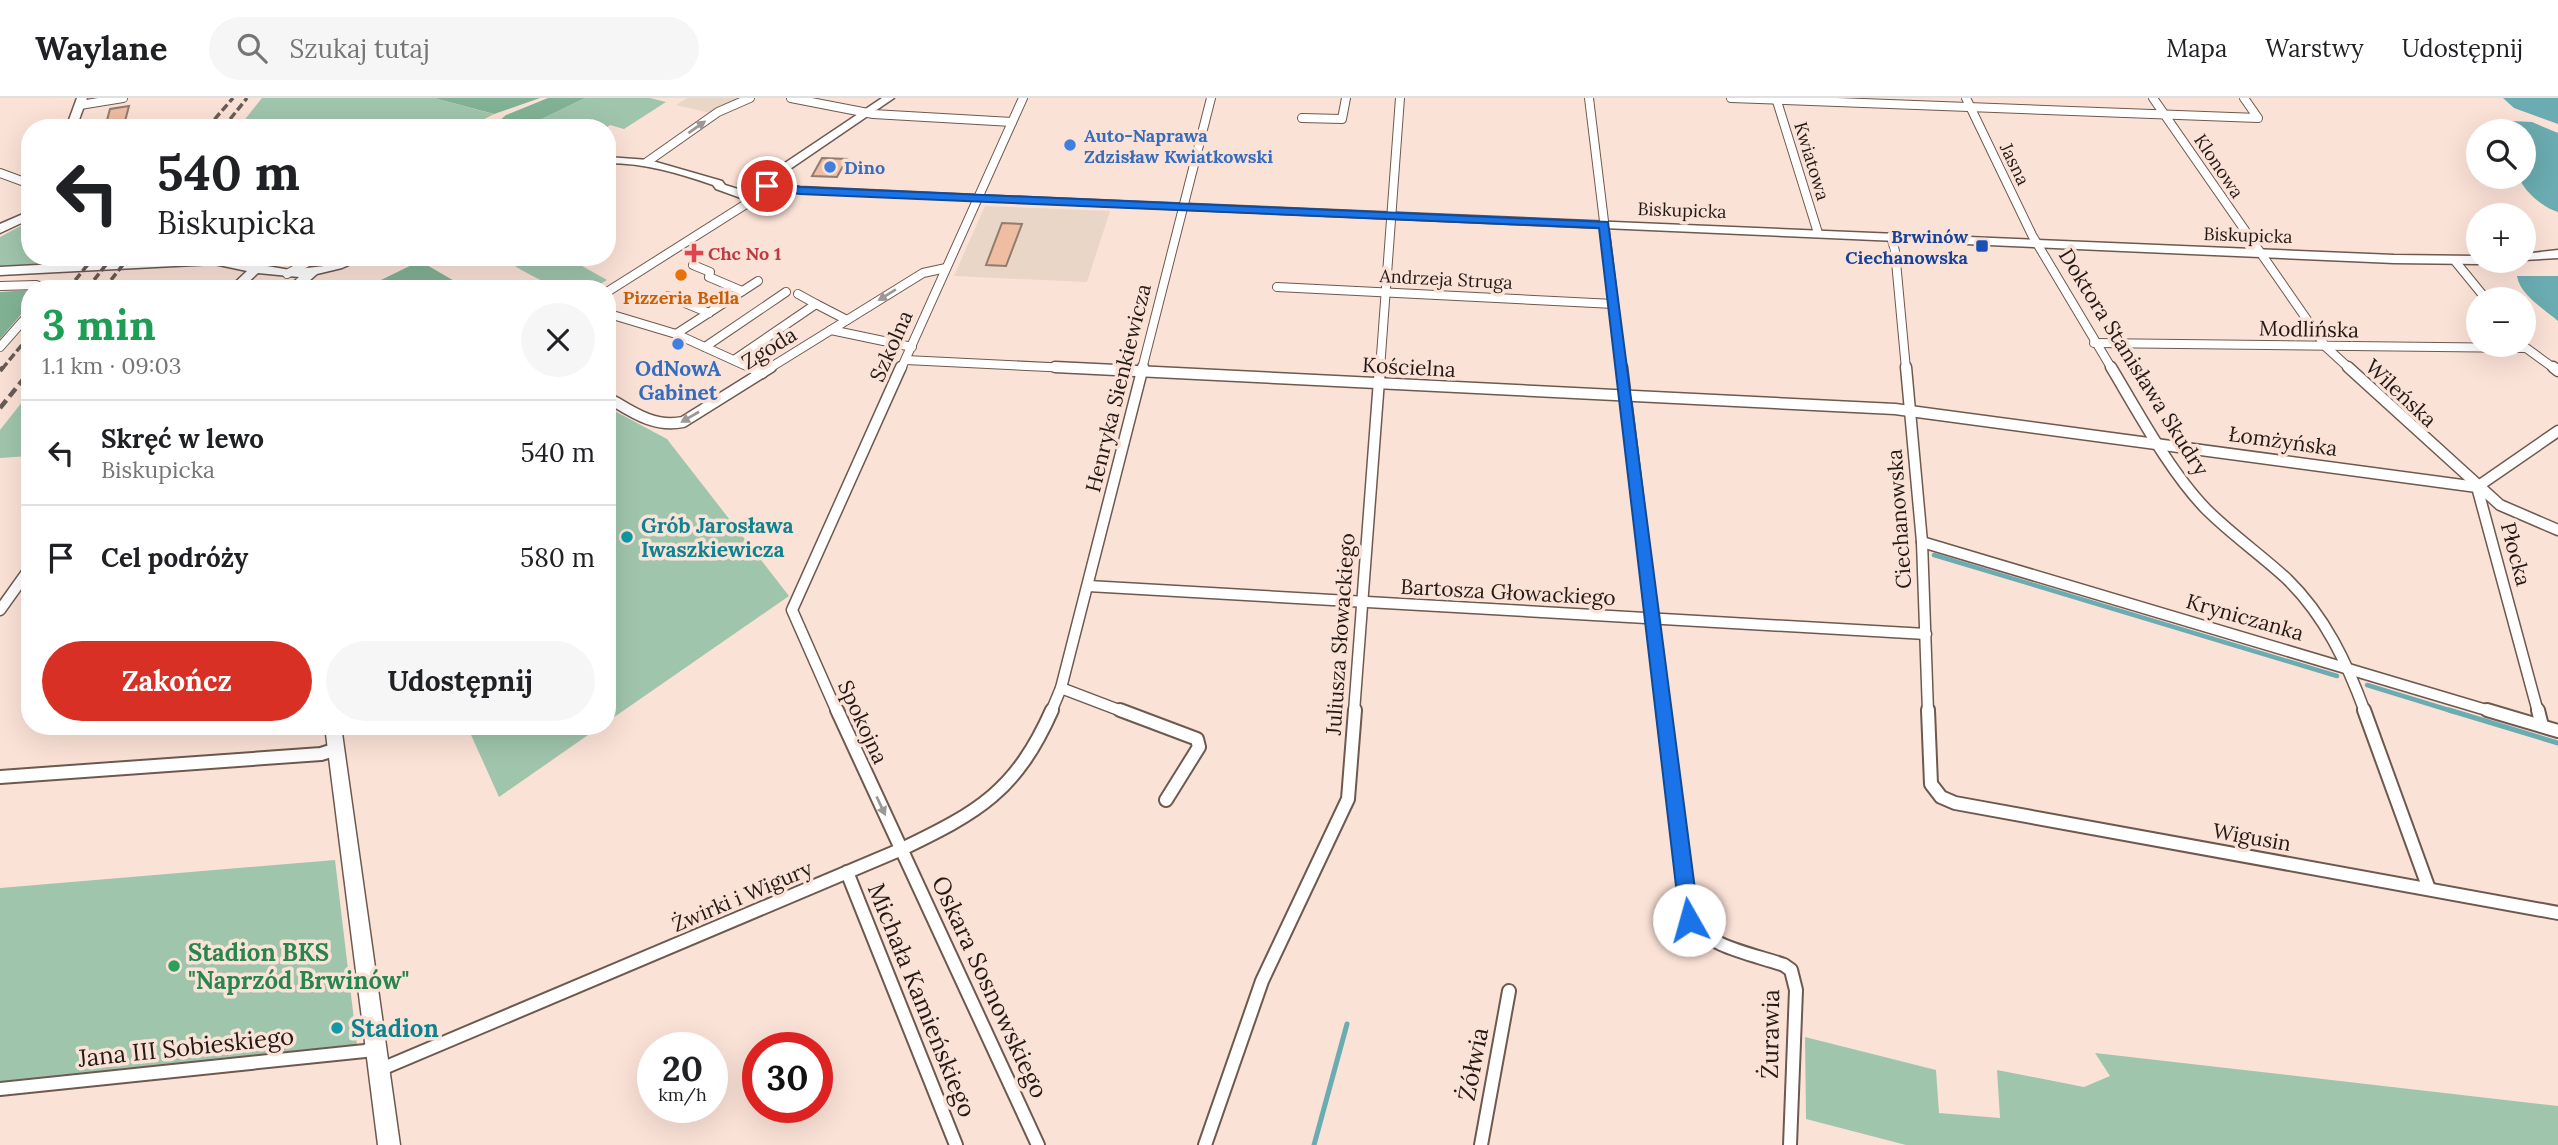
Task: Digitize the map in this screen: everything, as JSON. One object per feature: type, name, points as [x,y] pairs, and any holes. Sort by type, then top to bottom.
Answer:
[{"type":"main road","points":[[616,160],[647,162],[718,183],[720,187],[754,190],[889,98]]},
{"type":"main road","points":[[74,119],[81,101]]},
{"type":"main road","points":[[754,190],[754,199]]},
{"type":"main road","name":"Biskupicka","points":[[754,190],[1184,205],[2466,261]]},
{"type":"main road","points":[[0,229],[21,218]]},
{"type":"main road","points":[[2536,256],[2558,254]]},
{"type":"main road","points":[[0,271],[94,266]]},
{"type":"main road","points":[[247,266],[287,274],[313,272],[332,266]]},
{"type":"main road","points":[[244,280],[256,269]]},
{"type":"main road","points":[[303,280],[313,272]]},
{"type":"main road","points":[[335,735],[389,1145]]},
{"type":"street","points":[[81,101],[123,98]]},
{"type":"street","points":[[647,162],[718,112],[750,98]]},
{"type":"street","points":[[790,98],[826,108],[866,113],[1012,122]]},
{"type":"street","name":"Szkolna","points":[[792,610],[1023,98]]},
{"type":"street","name":"Henryka Sienkiewicza","points":[[1061,688],[1211,98]]},
{"type":"street","points":[[1302,118],[1342,119],[1346,98]]},
{"type":"street","name":"Juliusza Słowackiego","points":[[1205,1145],[1262,981],[1348,799],[1400,98]]},
{"type":"street","name":"Żurawia","points":[[1589,98],[1689,920],[1700,934],[1791,970],[1795,979],[1790,1145]]},
{"type":"street","points":[[1731,98],[1968,102],[2258,118],[2244,98]]},
{"type":"street","name":"Klonowa","points":[[2153,98],[2258,252]]},
{"type":"street","name":"Kwiatowa","points":[[1777,99],[1818,233]]},
{"type":"street","name":"Jasna","points":[[1968,102],[2037,243]]},
{"type":"street","points":[[0,173],[21,181]]},
{"type":"street","points":[[729,216],[754,190]]},
{"type":"street","points":[[616,286],[754,199]]},
{"type":"street","name":"Ciechanowska","points":[[1891,236],[1895,251],[1922,542],[1931,785],[1941,797]]},
{"type":"street","name":"Doktora Stanisława Skudry","points":[[2037,243],[2094,343],[2156,443],[2205,508],[2289,581],[2323,622],[2349,668],[2429,889]]},
{"type":"street","name":"Wileńska","points":[[2258,252],[2326,347],[2477,487]]},
{"type":"street","points":[[2455,261],[2476,287]]},
{"type":"street","points":[[693,265],[710,272],[709,277],[743,291]]},
{"type":"street","points":[[287,274],[301,266]]},
{"type":"street","name":"Zgoda","points":[[616,402],[657,424],[676,424],[923,273],[946,268]]},
{"type":"street","points":[[676,334],[758,281]]},
{"type":"street","points":[[0,286],[21,285]]},
{"type":"street","name":"Andrzeja Struga","points":[[1277,287],[1614,304]]},
{"type":"street","points":[[705,347],[786,292]]},
{"type":"street","points":[[798,294],[847,320]]},
{"type":"street","points":[[668,296],[709,313]]},
{"type":"street","points":[[734,360],[816,304]]},
{"type":"street","points":[[616,316],[637,325],[656,327],[676,334],[762,373]]},
{"type":"street","points":[[0,347],[21,323]]},
{"type":"street","points":[[831,330],[912,347]]},
{"type":"street","name":"Modlińska","points":[[2094,343],[2466,346]]},
{"type":"street","points":[[2536,355],[2558,371]]},
{"type":"street","name":"Kościelna","points":[[906,360],[1625,394],[1910,411]]},
{"type":"street","name":"Łomżyńska","points":[[1910,411],[2477,487],[2501,505],[2558,530]]},
{"type":"street","points":[[2477,487],[2558,431]]},
{"type":"street","name":"Płocka","points":[[2477,487],[2542,726]]},
{"type":"street","name":"Kryniczanka","points":[[1922,542],[2558,730]]},
{"type":"street","points":[[0,610],[21,581]]},
{"type":"street","name":"Bartosza Głowackiego","points":[[1088,586],[1926,634]]},
{"type":"street","name":"Spokojna","points":[[792,610],[902,849]]},
{"type":"street","points":[[1061,688],[1197,739],[1199,747],[1166,800]]},
{"type":"street","name":"Żwirki i Wigury","points":[[379,1070],[902,849],[964,817],[988,802],[1007,785],[1030,755],[1061,688]]},
{"type":"street","points":[[0,787],[4,776],[321,754],[337,749]]},
{"type":"street","name":"Wigusin","points":[[1941,797],[1955,803],[2558,913]]},
{"type":"street","name":"Oskara Sosnowskiego","points":[[902,849],[1038,1145]]},
{"type":"street","name":"Michała Kamieńskiego","points":[[847,872],[956,1145]]},
{"type":"street","name":"Żółwia","points":[[1481,1145],[1509,991]]},
{"type":"street","name":"Jana III Sobieskiego","points":[[0,1089],[365,1051],[376,1046]]},
{"type":"shaded area","points":[[687,98],[736,98],[710,113],[676,105]]},
{"type":"shaded area","points":[[985,206],[1110,211],[1087,282],[954,276]]},
{"type":"green space","points":[[262,98],[434,98],[493,114],[498,112],[484,119],[245,119]]},
{"type":"green space","points":[[434,98],[540,98],[494,114]]},
{"type":"green space","points":[[548,98],[585,98],[542,119],[501,119]]},
{"type":"green space","points":[[585,98],[650,98],[666,102],[624,129],[616,127],[616,119],[542,119]]},
{"type":"green space","points":[[21,226],[21,266],[32,266],[0,268],[0,237]]},
{"type":"green space","points":[[410,266],[429,266],[453,280],[381,280]]},
{"type":"green space","points":[[515,266],[582,266],[607,280],[540,280]]},
{"type":"green space","points":[[21,291],[21,314],[0,339],[0,292]]},
{"type":"green space","points":[[21,403],[21,457],[0,458],[0,430]]},
{"type":"green space","points":[[616,412],[667,439],[789,596],[616,716]]},
{"type":"green space","points":[[471,735],[588,735],[499,797]]},
{"type":"green space","name":"Stadion BKS \"Naprzód Brwinów\"","points":[[335,860],[357,1045],[0,1083],[0,888]]},
{"type":"green space","points":[[1805,1037],[1936,1070],[1939,1113],[2000,1118],[1997,1070],[2084,1087],[2110,1076],[2095,1053],[2558,1106],[2558,1145],[1906,1145],[1806,1119]]},
{"type":"water","points":[[2503,98],[2558,98],[2558,124],[2514,108]]},
{"type":"water","points":[[2536,124],[2558,133],[2558,212],[2526,189],[2536,189]]},
{"type":"water","points":[[2517,276],[2558,276],[2558,321],[2536,302],[2536,287],[2522,287]]},
{"type":"building","points":[[129,106],[126,119],[107,119],[110,109]]},
{"type":"building","name":"Dino","points":[[822,158],[847,159],[837,177],[812,176]]},
{"type":"building","points":[[1002,223],[1022,224],[1006,266],[986,265]]},
{"type":"waterway","points":[[1934,555],[2337,676]]},
{"type":"waterway","points":[[2367,685],[2455,712]]},
{"type":"waterway","points":[[2449,710],[2558,743]]},
{"type":"waterway","points":[[1314,1145],[1347,1024]]},
{"type":"railway","points":[[215,119],[233,98]]},
{"type":"railway","points":[[230,119],[247,98]]},
{"type":"railway","points":[[75,280],[87,266]]},
{"type":"railway","points":[[94,280],[105,266]]},
{"type":"railway","points":[[111,280],[122,266]]},
{"type":"railway","points":[[2,369],[21,346]]},
{"type":"railway","points":[[0,371],[3,367]]},
{"type":"railway","points":[[0,408],[21,382]]},
{"type":"place","name":"Auto-Naprawa Zdzisław Kwiatkowski","points":[[1070,145]]},
{"type":"place","name":"Dino","points":[[830,167]]},
{"type":"place","name":"Brwinów Ciechanowska","points":[[1982,246]]},
{"type":"place","name":"Chc No 1","points":[[694,253]]},
{"type":"place","name":"Pizzeria Bella","points":[[681,275]]},
{"type":"place","name":"OdNowA Gabinet","points":[[678,344]]},
{"type":"place","name":"Grób Jarosława Iwaszkiewicza","points":[[627,537]]},
{"type":"place","name":"Stadion BKS \"Naprzód Brwinów\"","points":[[174,966]]},
{"type":"place","name":"Stadion","points":[[337,1028]]},
{"type":"route","points":[[767,186],[800,190],[997,199],[1604,224],[1689,920]]}]
